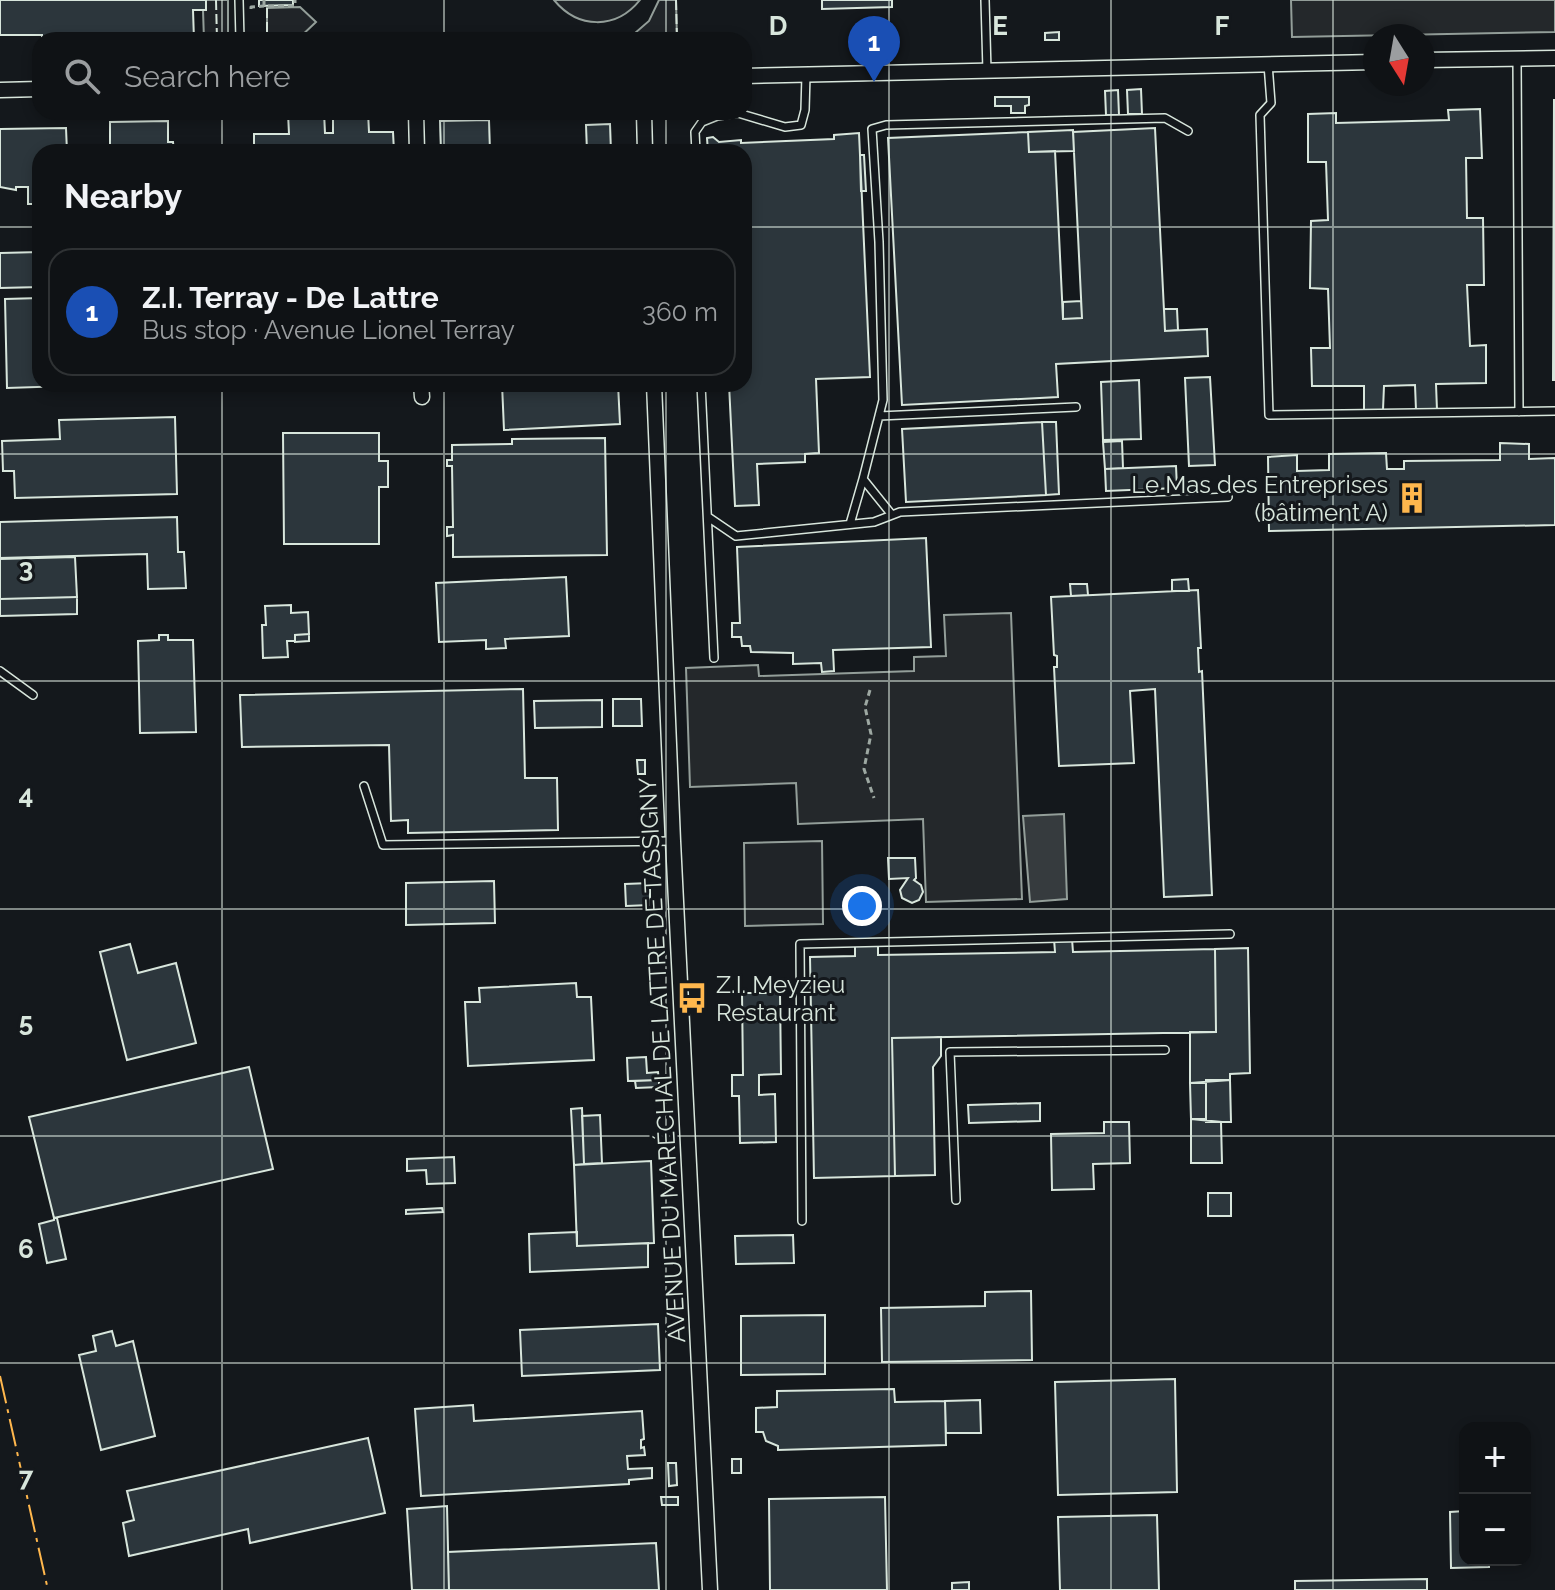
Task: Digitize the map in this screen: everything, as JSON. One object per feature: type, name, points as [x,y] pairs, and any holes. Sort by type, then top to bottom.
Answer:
[{"type":"street","points":[[1435,60],[1555,58]]},
{"type":"street","points":[[752,76],[1363,62]]},
{"type":"street","points":[[0,90],[32,89]]},
{"type":"street","points":[[416,120],[417,144]]},
{"type":"street","points":[[644,120],[645,144]]},
{"type":"street","name":"AVENUE DU MARÉCHAL DE LATTRE DE TASSIGNY","points":[[654,392],[710,1590]]},
{"type":"lane","points":[[239,0],[240,32]]},
{"type":"lane","points":[[985,0],[987,71]]},
{"type":"lane","points":[[1517,59],[1519,412]]},
{"type":"lane","points":[[1268,64],[1271,103],[1260,115],[1269,415],[1555,411]]},
{"type":"lane","points":[[752,117],[785,127],[801,125],[805,110],[806,75]]},
{"type":"lane","points":[[850,524],[883,400],[879,242],[872,129],[886,125],[1165,118],[1188,131]]},
{"type":"lane","points":[[696,144],[695,132],[707,120]]},
{"type":"lane","points":[[701,392],[714,658]]},
{"type":"lane","points":[[879,416],[1076,407]]},
{"type":"lane","points":[[863,479],[892,515]]},
{"type":"lane","points":[[708,517],[736,536],[874,522],[900,512],[1228,497]]},
{"type":"lane","points":[[0,671],[33,695]]},
{"type":"lane","points":[[364,786],[383,845],[673,841]]},
{"type":"lane","points":[[802,1221],[800,944],[1230,934]]},
{"type":"lane","points":[[956,1200],[950,1052],[1165,1050]]},
{"type":"path","points":[[264,0],[264,6]]},
{"type":"path","points":[[251,18],[251,7],[295,6],[295,0]]},
{"type":"path","points":[[870,690],[865,707],[871,734],[864,769],[874,798]]},
{"type":"shaded area","points":[[206,0],[228,0],[228,32],[204,32],[203,10],[206,9]]},
{"type":"shaded area","points":[[554,0],[640,0],[620,17],[597,22],[574,16]]},
{"type":"shaded area","points":[[659,0],[676,0],[677,32],[636,32],[649,21]]},
{"type":"shaded area","points":[[1291,0],[1555,0],[1555,32],[1435,34],[1435,24],[1363,24],[1363,36],[1292,37]]},
{"type":"shaded area","points":[[300,7],[316,22],[305,32],[267,32],[267,8]]},
{"type":"shaded area","points":[[1011,613],[1022,899],[926,902],[923,819],[798,824],[796,783],[690,787],[686,668],[758,665],[759,676],[914,671],[914,657],[946,656],[944,615]]},
{"type":"shaded area","points":[[1064,814],[1067,899],[1030,902],[1023,816]]},
{"type":"shaded area","points":[[822,841],[823,924],[745,926],[744,843]]},
{"type":"building","points":[[0,0],[206,0],[206,10],[193,10],[194,32],[32,32],[32,35],[0,35]]},
{"type":"building","points":[[259,0],[293,0],[293,5],[259,6]]},
{"type":"building","points":[[822,0],[892,0],[892,7],[822,9]]},
{"type":"building","points":[[1059,32],[1059,40],[1045,40],[1045,33]]},
{"type":"building","points":[[1141,89],[1142,114],[1128,114],[1127,90]]},
{"type":"building","points":[[1118,90],[1119,115],[1106,115],[1105,91]]},
{"type":"building","points":[[995,97],[1029,97],[1029,105],[1025,106],[1025,113],[1011,113],[1011,106],[995,106]]},
{"type":"building","points":[[1554,100],[1555,380],[1553,380]]},
{"type":"building","points":[[1480,109],[1482,158],[1466,158],[1467,218],[1483,218],[1484,285],[1467,285],[1470,346],[1486,345],[1486,383],[1436,384],[1437,410],[1416,410],[1415,385],[1384,386],[1383,410],[1364,411],[1364,386],[1312,386],[1311,348],[1330,348],[1328,289],[1310,288],[1311,221],[1328,220],[1326,162],[1308,162],[1308,114],[1336,113],[1336,123],[1449,120],[1448,110]]},
{"type":"building","points":[[288,120],[324,120],[325,133],[333,133],[333,120],[368,120],[369,132],[393,132],[394,144],[254,144],[254,134],[289,134]]},
{"type":"building","points":[[489,120],[490,144],[441,144],[440,121]]},
{"type":"building","points":[[168,121],[168,142],[173,144],[110,144],[110,122]]},
{"type":"building","points":[[610,124],[611,144],[587,144],[586,125]]},
{"type":"building","points":[[66,128],[67,144],[32,144],[32,204],[28,204],[28,187],[16,187],[16,190],[0,187],[0,129]]},
{"type":"building","points":[[1155,128],[1165,331],[1207,329],[1208,356],[1056,364],[1058,397],[902,405],[888,138],[1028,132],[1029,152],[1055,151],[1063,319],[1082,318],[1073,132]]},
{"type":"building","points":[[1073,130],[1074,151],[1029,152],[1028,132]]},
{"type":"building","points":[[859,133],[870,377],[816,379],[819,453],[805,454],[805,462],[757,464],[759,505],[735,506],[729,392],[752,392],[752,144],[707,144],[707,138],[713,137],[719,142],[741,140],[741,143],[834,139],[834,135]]},
{"type":"building","points":[[860,155],[864,155],[866,191],[861,191]]},
{"type":"building","points":[[32,252],[32,287],[0,288],[0,253]]},
{"type":"building","points":[[32,298],[32,387],[7,388],[5,299]]},
{"type":"building","points":[[1081,301],[1082,318],[1063,319],[1063,302]]},
{"type":"building","points":[[1164,309],[1177,309],[1178,330],[1165,331]]},
{"type":"building","points":[[1210,377],[1215,465],[1189,466],[1185,378]]},
{"type":"building","points":[[1139,380],[1141,439],[1103,440],[1101,382]]},
{"type":"building","points":[[502,392],[618,392],[620,424],[504,430]]},
{"type":"building","points":[[175,417],[177,494],[15,498],[14,471],[3,471],[2,441],[60,439],[59,420]]},
{"type":"building","points":[[1042,422],[1056,422],[1059,494],[1046,495]]},
{"type":"building","points":[[1042,422],[1046,495],[906,502],[902,429]]},
{"type":"building","points":[[283,433],[379,433],[379,461],[388,461],[388,487],[379,487],[379,544],[284,544]]},
{"type":"building","points":[[605,438],[607,555],[453,557],[453,535],[447,536],[447,527],[453,527],[452,466],[447,466],[447,460],[452,460],[452,445],[512,444],[512,439]]},
{"type":"building","points":[[1122,441],[1123,468],[1105,469],[1103,442]]},
{"type":"building","name":"Le Mas des Entreprises (bâtiment A)","points":[[1500,443],[1529,444],[1529,459],[1555,458],[1555,525],[1269,531],[1268,457],[1297,455],[1297,471],[1329,470],[1329,454],[1386,453],[1387,469],[1404,469],[1404,461],[1500,460]]},
{"type":"building","points":[[1176,466],[1177,488],[1106,491],[1105,469]]},
{"type":"building","points":[[177,517],[178,552],[184,552],[186,588],[148,589],[147,554],[0,558],[0,522]]},
{"type":"building","points":[[926,538],[931,647],[833,650],[834,671],[822,672],[821,663],[793,664],[793,653],[751,652],[750,646],[742,646],[741,637],[732,637],[732,623],[740,623],[737,547]]},
{"type":"building","points":[[75,557],[77,597],[0,599],[0,559]]},
{"type":"building","points":[[566,577],[569,636],[505,639],[506,648],[486,649],[486,640],[439,642],[436,583]]},
{"type":"building","points":[[1188,579],[1189,591],[1172,591],[1172,580]]},
{"type":"building","points":[[1070,584],[1087,584],[1088,595],[1071,596]]},
{"type":"building","points":[[1198,590],[1199,672],[1202,671],[1212,895],[1164,897],[1155,689],[1130,691],[1134,763],[1059,766],[1054,667],[1057,667],[1057,656],[1054,655],[1051,597]]},
{"type":"building","points":[[77,597],[77,614],[0,616],[0,599]]},
{"type":"building","points":[[291,605],[291,613],[308,612],[309,634],[295,635],[295,641],[287,641],[288,657],[263,658],[265,606]]},
{"type":"building","points":[[309,634],[309,641],[295,642],[295,635]]},
{"type":"building","points":[[159,635],[168,635],[168,640],[193,640],[196,732],[140,733],[138,641],[159,640]]},
{"type":"building","points":[[523,689],[525,778],[557,778],[558,830],[408,833],[408,820],[391,821],[389,745],[242,747],[240,695]]},
{"type":"building","points":[[613,699],[641,699],[642,726],[613,726]]},
{"type":"building","points":[[602,700],[602,727],[535,728],[534,701]]},
{"type":"building","points":[[637,760],[645,760],[645,774],[638,774]]},
{"type":"building","points":[[888,858],[915,858],[914,880],[921,885],[923,892],[919,900],[912,903],[902,898],[900,890],[908,878],[889,879]]},
{"type":"building","points":[[494,881],[495,923],[406,925],[406,883]]},
{"type":"building","points":[[650,883],[650,905],[626,906],[625,884]]},
{"type":"building","points":[[1054,939],[1072,939],[1073,952],[1215,949],[1216,1032],[892,1038],[895,1176],[814,1178],[810,957],[855,956],[855,946],[878,946],[878,955],[1055,952]]},
{"type":"building","points":[[130,944],[138,973],[176,963],[196,1043],[127,1060],[100,952]]},
{"type":"building","points":[[1248,948],[1250,1073],[1230,1074],[1230,1080],[1190,1083],[1190,1032],[1216,1032],[1215,949]]},
{"type":"building","points":[[576,983],[577,997],[591,997],[594,1060],[468,1066],[465,1002],[480,1002],[479,988]]},
{"type":"building","points":[[742,993],[780,993],[781,1074],[759,1075],[759,1095],[775,1094],[776,1142],[740,1143],[739,1096],[732,1096],[732,1075],[743,1075]]},
{"type":"building","points":[[941,1037],[941,1056],[933,1067],[935,1175],[895,1176],[892,1038]]},
{"type":"building","points":[[646,1057],[647,1073],[658,1072],[659,1080],[628,1081],[627,1058]]},
{"type":"building","points":[[249,1067],[273,1169],[54,1218],[29,1117]]},
{"type":"building","points":[[659,1080],[659,1087],[636,1088],[635,1081]]},
{"type":"building","points":[[1206,1080],[1230,1080],[1231,1122],[1206,1122]]},
{"type":"building","points":[[1190,1083],[1206,1083],[1206,1119],[1191,1119]]},
{"type":"building","points":[[1040,1103],[1040,1121],[969,1123],[968,1105]]},
{"type":"building","points":[[582,1108],[584,1164],[574,1165],[571,1109]]},
{"type":"building","points":[[600,1115],[602,1163],[584,1164],[582,1116]]},
{"type":"building","points":[[1191,1119],[1221,1122],[1222,1163],[1191,1163]]},
{"type":"building","points":[[1104,1122],[1129,1122],[1130,1163],[1093,1164],[1094,1189],[1052,1190],[1051,1134],[1104,1133]]},
{"type":"building","points":[[454,1157],[455,1183],[427,1184],[426,1170],[407,1171],[407,1159]]},
{"type":"building","points":[[651,1161],[654,1243],[577,1246],[574,1165]]},
{"type":"building","points":[[1208,1193],[1231,1193],[1231,1216],[1208,1216]]},
{"type":"building","points":[[442,1208],[443,1212],[406,1214],[406,1210]]},
{"type":"building","points":[[57,1218],[66,1259],[47,1263],[39,1224]]},
{"type":"building","points":[[577,1232],[577,1246],[648,1243],[648,1267],[530,1272],[529,1234]]},
{"type":"building","points":[[793,1235],[794,1263],[736,1264],[735,1236]]},
{"type":"building","points":[[1031,1291],[1032,1360],[882,1362],[881,1308],[985,1306],[985,1292]]},
{"type":"building","points":[[825,1315],[825,1374],[741,1375],[741,1316]]},
{"type":"building","points":[[658,1324],[660,1370],[522,1376],[520,1330]]},
{"type":"building","points":[[112,1331],[116,1346],[133,1341],[155,1436],[101,1450],[79,1355],[96,1351],[93,1336]]},
{"type":"building","points":[[1175,1379],[1177,1492],[1058,1495],[1055,1382]]},
{"type":"building","points":[[894,1389],[895,1402],[945,1401],[946,1445],[778,1450],[778,1446],[766,1441],[763,1432],[756,1432],[756,1408],[777,1407],[777,1391]]},
{"type":"building","points":[[980,1400],[981,1433],[946,1433],[945,1401]]},
{"type":"building","points":[[473,1405],[474,1421],[642,1411],[644,1439],[641,1440],[641,1448],[644,1447],[645,1455],[627,1456],[628,1469],[652,1468],[652,1478],[629,1480],[629,1484],[421,1496],[415,1409]]},
{"type":"building","points":[[368,1438],[385,1513],[250,1543],[248,1529],[129,1556],[123,1523],[134,1520],[127,1491]]},
{"type":"building","points":[[732,1459],[741,1459],[741,1473],[732,1473]]},
{"type":"building","points":[[668,1463],[676,1463],[677,1485],[669,1486]]},
{"type":"building","points":[[661,1497],[678,1497],[678,1505],[662,1505]]},
{"type":"building","points":[[885,1497],[887,1590],[770,1590],[769,1499]]},
{"type":"building","points":[[447,1506],[449,1590],[412,1590],[407,1509]]},
{"type":"building","points":[[1459,1511],[1459,1566],[1489,1567],[1451,1568],[1450,1512]]},
{"type":"building","points":[[1157,1515],[1159,1590],[1060,1590],[1058,1517]]},
{"type":"building","points":[[656,1543],[659,1590],[449,1590],[448,1552]]},
{"type":"building","points":[[1427,1579],[1427,1590],[1295,1590],[1295,1581]]},
{"type":"building","points":[[969,1582],[969,1590],[952,1590],[952,1583]]},
{"type":"fence","points":[[216,0],[217,32]]},
{"type":"fence","points":[[676,0],[677,32]]},
{"type":"fence","points":[[267,8],[267,32]]},
{"type":"power","points":[[0,1376],[48,1590]]},
{"type":"place","name":"Z.I. Terray - De Lattre","points":[[874,82]]},
{"type":"place","name":"Le Mas des Entreprises (bâtiment A)","points":[[1412,498]]},
{"type":"place","name":"Z.I. Meyzieu Restaurant","points":[[692,998]]}]
